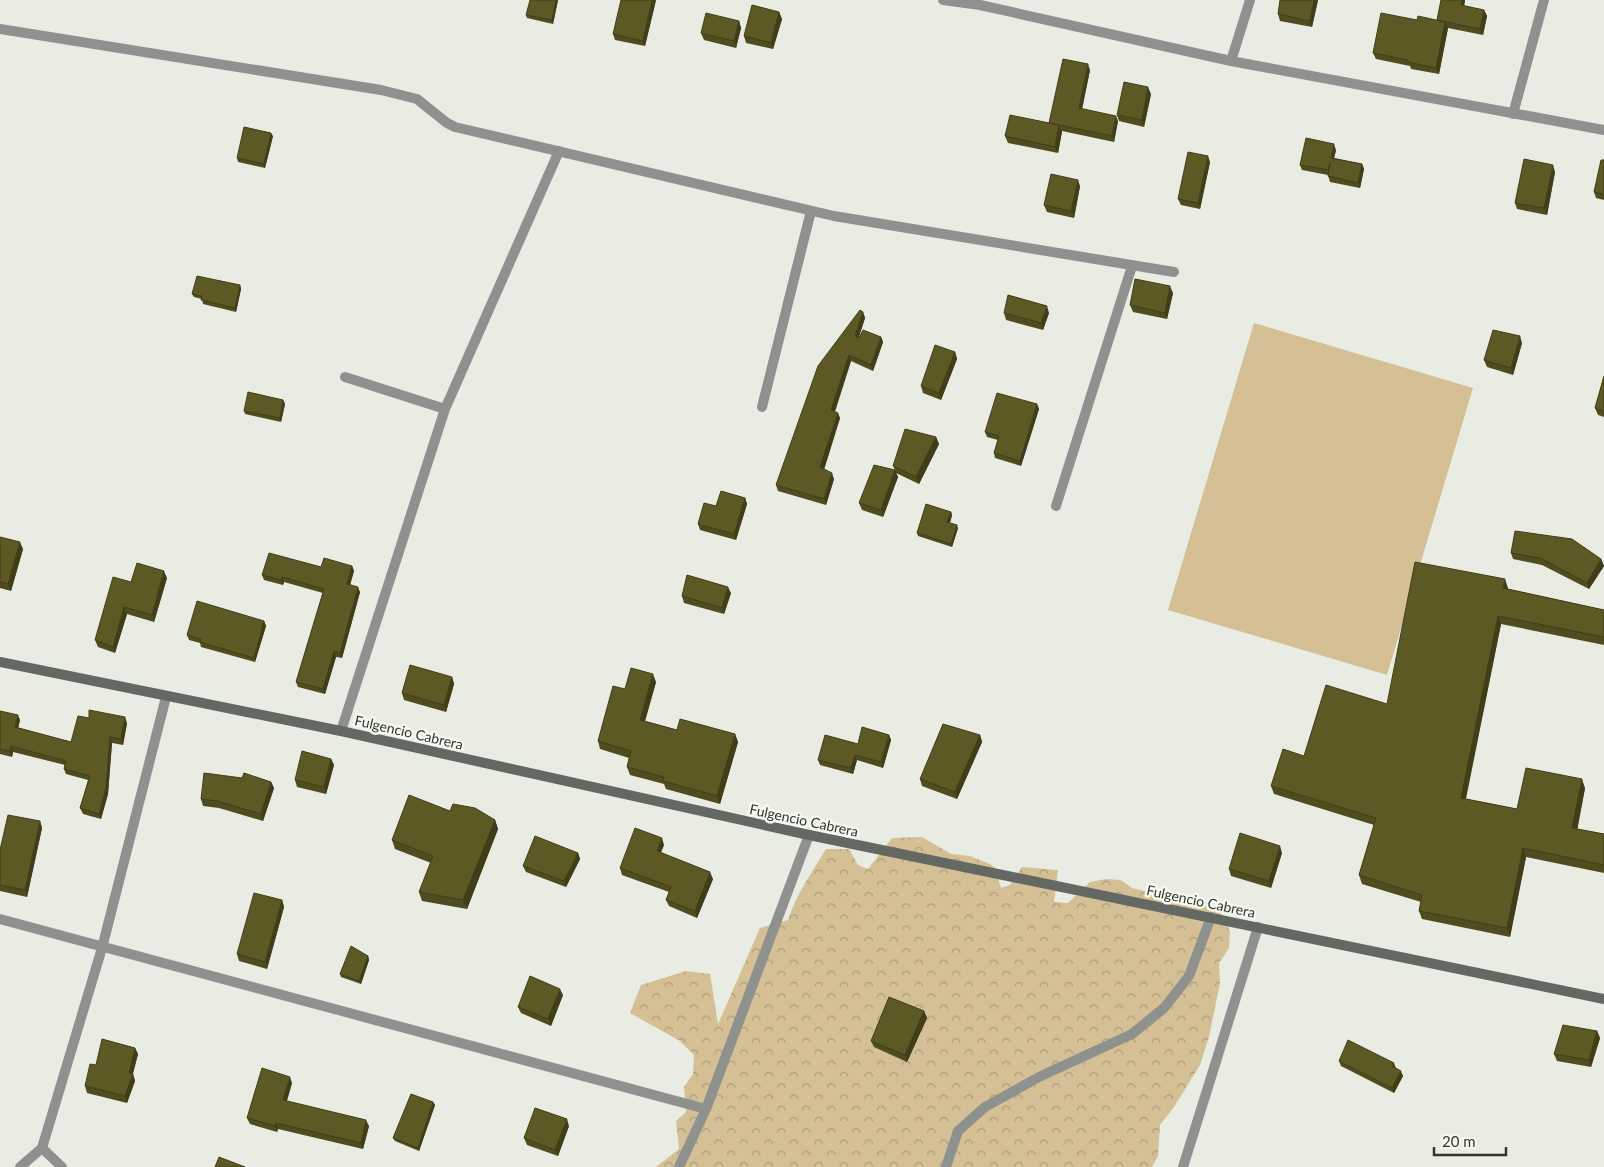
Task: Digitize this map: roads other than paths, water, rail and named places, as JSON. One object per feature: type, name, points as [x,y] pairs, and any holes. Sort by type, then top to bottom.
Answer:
[{"type":"main road","name":"Fulgencio Cabrera","points":[[0,662],[341,732],[810,835],[1604,999]]},
{"type":"street","points":[[942,0],[980,3],[1231,61],[1604,130]]},
{"type":"street","points":[[1231,61],[1250,0]]},
{"type":"street","points":[[1512,114],[1544,0]]},
{"type":"street","points":[[0,29],[380,90],[418,99],[455,127],[811,211],[1174,272]]},
{"type":"street","points":[[341,732],[445,409],[559,151]]},
{"type":"street","points":[[762,407],[811,211]]},
{"type":"street","points":[[1056,506],[1132,266]]},
{"type":"street","points":[[345,377],[445,409]]},
{"type":"street","points":[[20,1167],[42,1148],[102,948],[166,697]]},
{"type":"street","points":[[679,1167],[706,1109],[810,835]]},
{"type":"street","points":[[946,1167],[958,1131],[985,1107],[1039,1077],[1132,1034],[1164,1008],[1188,976],[1211,917]]},
{"type":"street","points":[[0,920],[706,1109]]},
{"type":"street","points":[[1183,1167],[1258,927]]},
{"type":"street","points":[[42,1148],[62,1167]]}]
